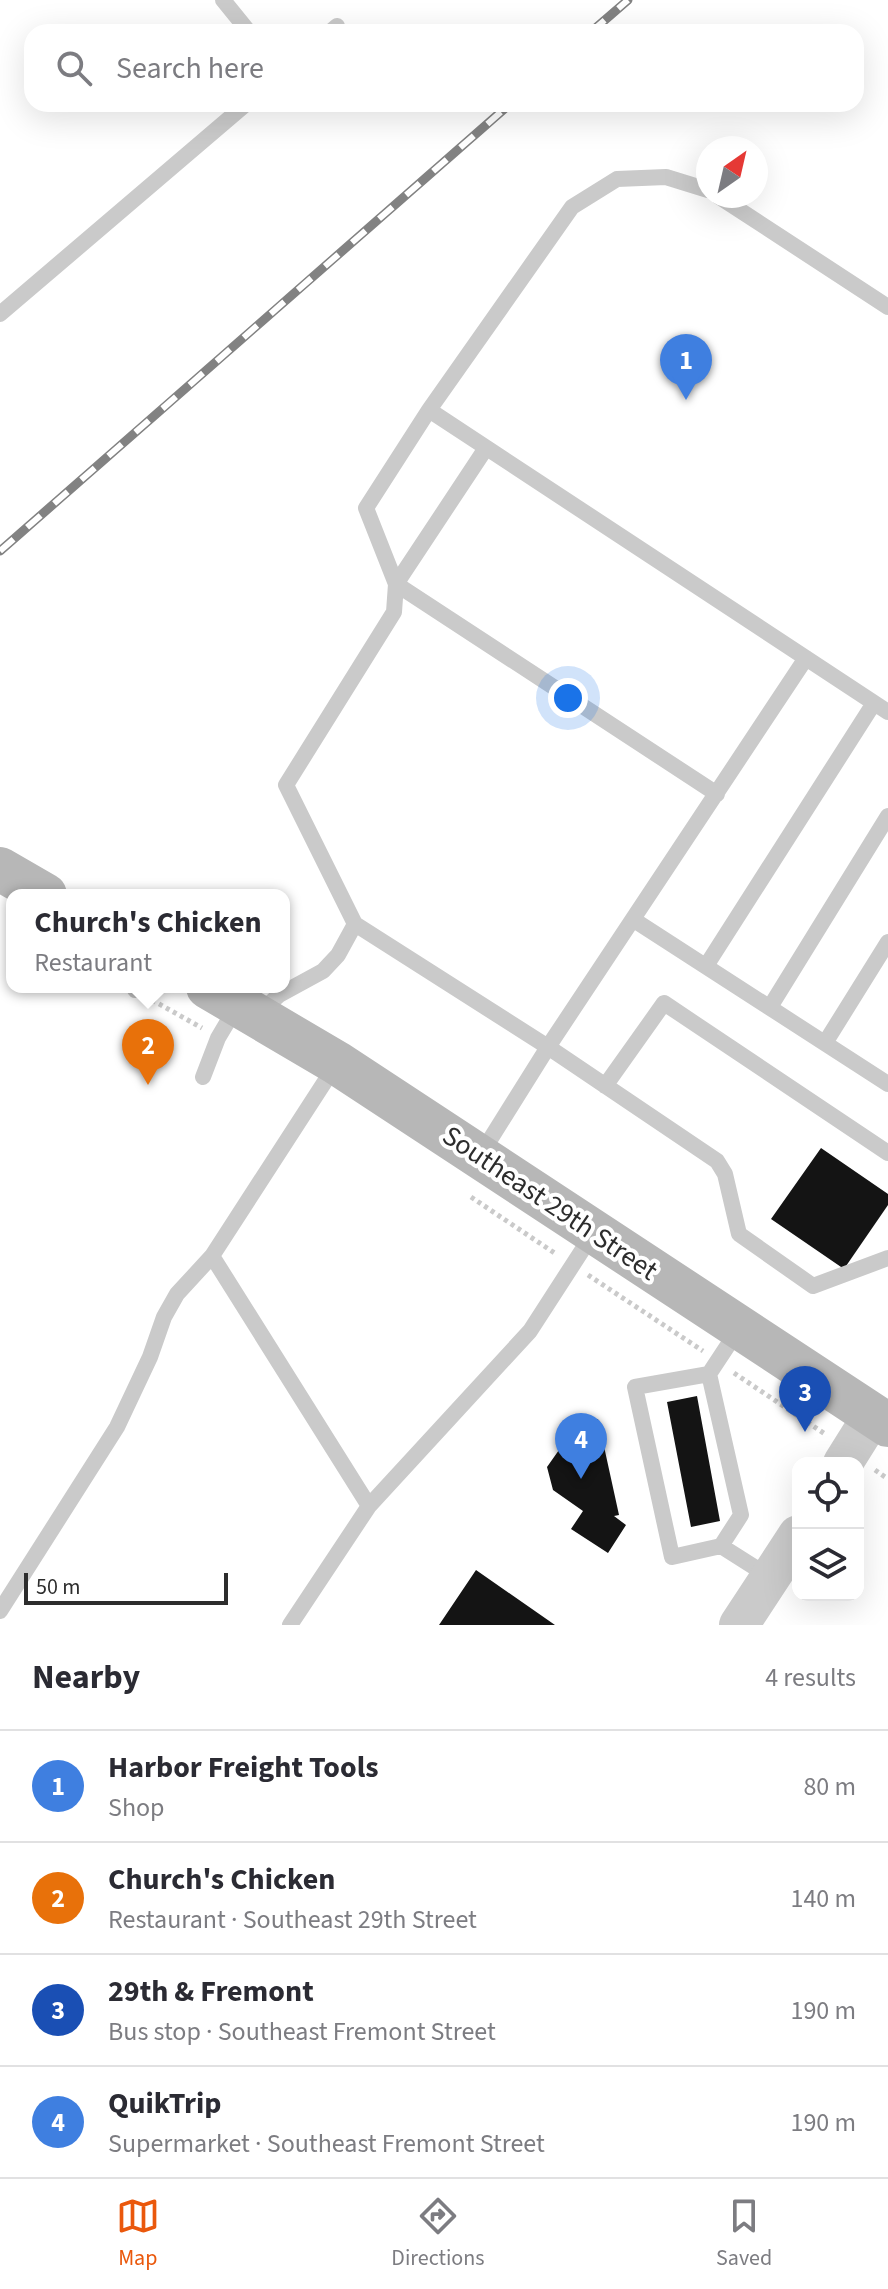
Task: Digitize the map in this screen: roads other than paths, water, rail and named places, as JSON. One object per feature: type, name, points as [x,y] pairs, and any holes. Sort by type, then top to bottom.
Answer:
[{"type":"main road","points":[[0,869],[35,889]]},
{"type":"main road","name":"Southeast 29th Street","points":[[230,1011],[337,1063],[472,1174],[583,1248],[722,1354],[880,1420]]},
{"type":"street","points":[[847,1457],[880,1420]]},
{"type":"street","points":[[739,1625],[792,1544]]},
{"type":"lane","points":[[223,0],[242,24]]},
{"type":"lane","points":[[0,314],[237,112]]},
{"type":"lane","points":[[696,186],[666,177],[617,179],[572,207],[429,410],[366,508],[396,584],[394,612],[286,785],[355,924],[548,1047],[717,1161],[725,1174],[739,1234],[813,1286],[888,1258]]},
{"type":"lane","points":[[736,208],[888,307]]},
{"type":"lane","points":[[429,410],[881,708],[706,966]]},
{"type":"lane","points":[[396,584],[486,448]]},
{"type":"lane","points":[[396,584],[717,794]]},
{"type":"lane","points":[[472,1174],[548,1047],[806,658]]},
{"type":"lane","points":[[770,1007],[888,816]]},
{"type":"lane","points":[[634,920],[825,1043],[885,1076]]},
{"type":"lane","points":[[290,989],[323,971],[338,955],[355,924]]},
{"type":"lane","points":[[825,1043],[888,942]]},
{"type":"lane","points":[[203,1077],[230,1011],[283,993]]},
{"type":"lane","points":[[605,1086],[664,1003],[887,1150]]},
{"type":"lane","points":[[0,1611],[117,1427],[177,1294],[212,1256],[337,1063]]},
{"type":"lane","points":[[290,1625],[369,1506],[530,1331],[583,1248]]},
{"type":"lane","points":[[212,1256],[369,1506]]},
{"type":"lane","points":[[721,1546],[741,1515],[722,1354],[635,1387],[672,1557],[721,1546],[771,1577]]},
{"type":"railway","points":[[600,24],[628,0]]},
{"type":"railway","points":[[0,551],[501,112]]},
{"type":"place","name":"Harbor Freight Tools","points":[[686,400]]},
{"type":"place","name":"Church's Chicken","points":[[148,1085]]},
{"type":"place","name":"29th & Fremont","points":[[805,1432]]},
{"type":"place","name":"QuikTrip","points":[[581,1479]]}]
